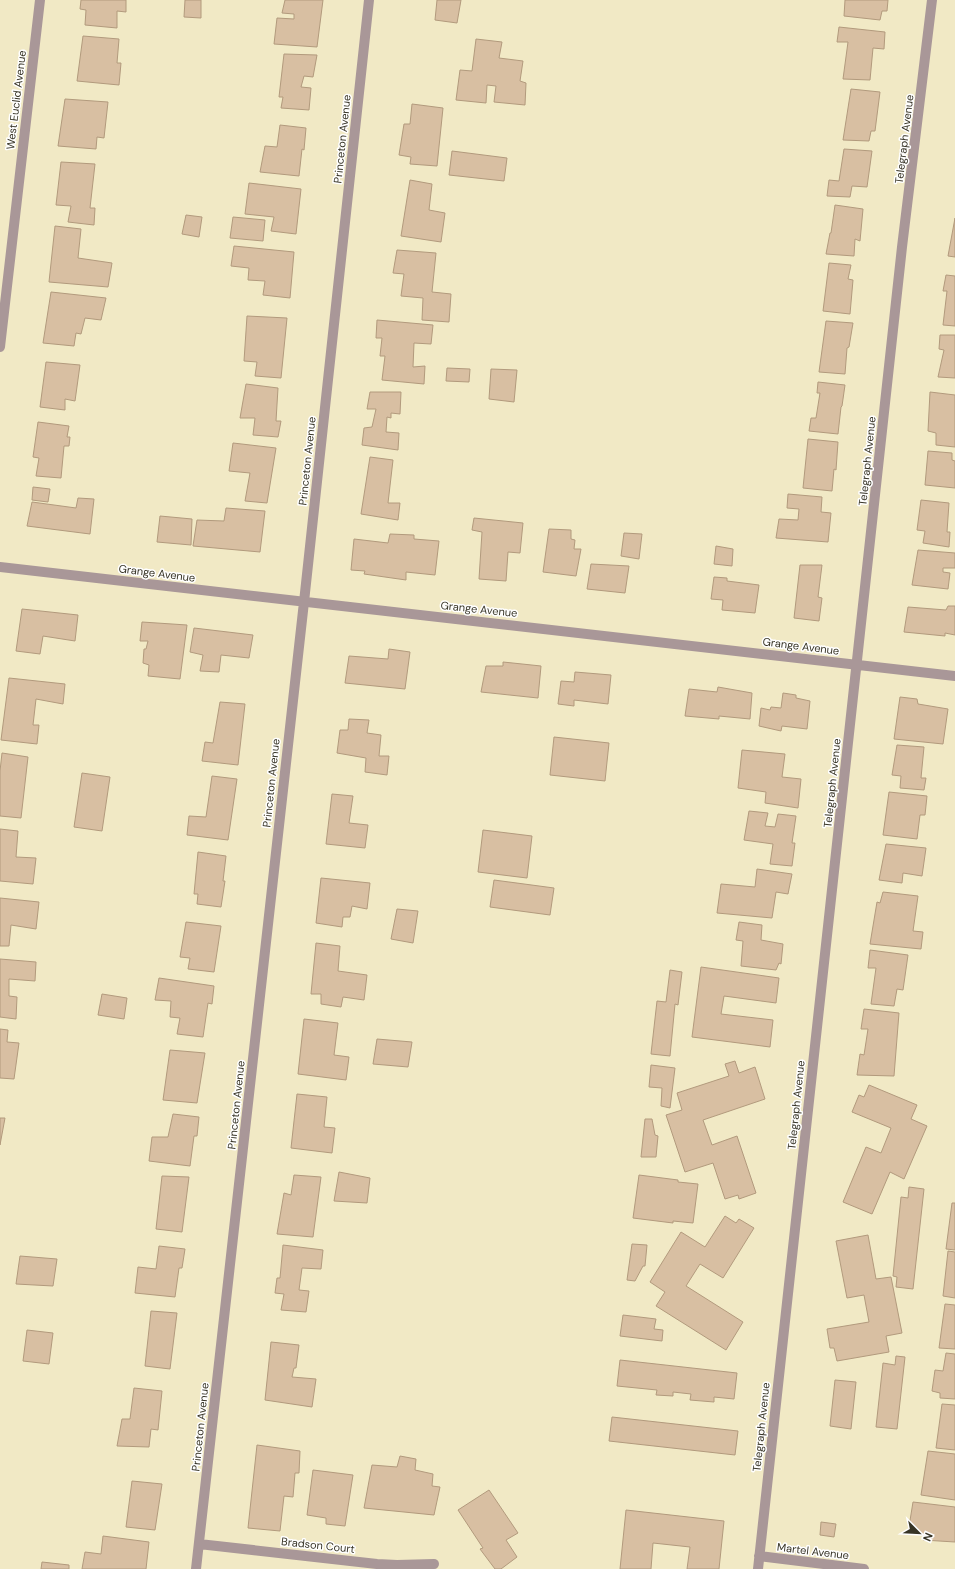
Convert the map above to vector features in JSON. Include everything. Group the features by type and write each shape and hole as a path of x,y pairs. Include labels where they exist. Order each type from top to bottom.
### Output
{"street":[{"name":"West Euclid Avenue","path":"0,347 40,0"},
{"name":"Princeton Avenue","path":"196,1569 304,602 369,0"},
{"name":"Telegraph Avenue","path":"758,1569 902,247 932,0"},
{"name":"Grange Avenue","path":"0,567 955,676"},
{"name":"Bradson Court","path":"199,1544 377,1564 434,1564"},
{"name":"Martel Avenue","path":"759,1556 864,1569"}],"building":[{"path":"81,0 126,0 126,12 117,11 117,28 85,25 86,10 80,9"},
{"path":"185,0 201,0 201,18 184,17"},
{"path":"285,0 323,0 317,47 274,44 277,18 294,19 294,14 282,13"},
{"path":"437,0 461,0 457,23 435,20"},
{"path":"845,0 888,0 887,11 882,11 880,20 844,16"},
{"path":"839,27 885,32 884,49 873,48 870,80 843,79 848,42 837,42"},
{"path":"83,36 119,39 117,63 121,63 119,85 77,81"},
{"path":"476,39 502,42 499,58 523,61 520,81 526,83 525,105 494,102 496,86 487,85 486,103 456,100 460,70 472,71"},
{"path":"284,54 317,55 313,77 304,76 301,87 311,88 309,110 281,108 283,97 279,97"},
{"path":"851,89 880,92 875,131 871,131 869,141 843,140"},
{"path":"65,99 108,102 104,138 97,137 96,149 58,146"},
{"path":"412,104 443,108 437,166 410,164 411,157 399,155 404,124 410,124"},
{"path":"280,125 306,128 299,176 260,172 265,146 277,147"},
{"path":"844,149 872,151 867,187 852,186 850,197 827,196 829,180 839,181"},
{"path":"452,151 507,158 504,181 449,175"},
{"path":"61,162 95,164 90,208 95,208 94,225 68,222 71,206 56,205"},
{"path":"410,180 432,184 429,210 445,213 441,242 401,236"},
{"path":"249,183 301,189 296,234 271,231 274,217 245,214"},
{"path":"835,205 863,209 860,241 855,239 854,256 826,254"},
{"path":"186,215 202,217 199,237 182,234"},
{"path":"233,217 265,220 263,241 230,238"},
{"path":"955,218 955,257 948,256"},
{"path":"55,226 81,229 78,258 112,263 108,287 49,282"},
{"path":"234,246 294,252 290,298 263,295 265,281 248,280 249,268 231,266"},
{"path":"397,250 436,253 432,292 451,294 449,322 422,320 423,298 401,296 404,274 393,273"},
{"path":"829,263 851,265 848,279 853,280 850,314 823,311"},
{"path":"946,275 955,276 955,326 943,325 947,291 943,291"},
{"path":"51,292 106,298 101,320 85,318 81,334 76,333 74,346 43,343"},
{"path":"247,316 287,318 281,378 255,376 257,362 244,361"},
{"path":"377,320 433,325 431,344 414,343 413,367 425,366 424,384 382,380 385,356 380,356 382,338 376,338"},
{"path":"826,321 853,323 849,347 847,348 845,374 819,372"},
{"path":"940,335 955,335 955,378 938,377 944,350 939,349"},
{"path":"46,362 80,365 75,401 65,399 65,410 40,407"},
{"path":"447,368 470,369 469,382 446,381"},
{"path":"491,369 517,370 514,402 489,399"},
{"path":"818,382 845,385 838,434 809,431 811,418 816,418 820,393 817,393"},
{"path":"246,384 278,388 276,421 281,421 278,437 253,435 255,418 240,418"},
{"path":"370,392 401,392 400,414 391,413 391,418 387,417 386,432 399,433 398,450 362,445 364,428 372,427 376,409 367,409"},
{"path":"930,392 955,395 955,447 936,445 936,433 928,431"},
{"path":"38,422 69,426 67,437 70,437 69,446 64,446 61,478 36,476 39,458 33,457"},
{"path":"808,439 838,442 836,470 834,469 832,491 803,488"},
{"path":"233,443 276,448 267,503 245,501 250,473 229,471"},
{"path":"928,451 952,453 952,460 955,461 955,488 925,485"},
{"path":"370,457 393,460 388,503 400,503 398,520 361,514"},
{"path":"33,487 50,489 48,502 32,500"},
{"path":"788,494 822,497 821,512 831,513 828,542 776,538 779,519 798,520 799,509 787,508"},
{"path":"78,498 94,499 90,534 27,526 32,502 76,508"},
{"path":"921,500 949,503 947,532 950,532 949,547 923,543 925,531 917,530"},
{"path":"226,508 265,511 260,552 193,546 197,520 224,521"},
{"path":"160,516 192,519 191,545 157,542"},
{"path":"474,518 523,523 520,553 508,552 506,581 479,579 482,532 472,530"},
{"path":"549,529 571,530 571,539 575,540 574,549 581,549 576,576 543,572"},
{"path":"624,533 642,534 639,559 621,556"},
{"path":"390,534 414,535 414,539 439,541 435,575 406,572 406,580 364,574 365,571 351,570 354,539 388,543"},
{"path":"716,546 733,549 732,566 714,564"},
{"path":"918,550 955,553 955,568 943,568 943,572 950,573 948,589 912,585"},
{"path":"591,564 629,566 625,593 587,589"},
{"path":"800,565 822,565 818,597 822,598 819,621 794,618"},
{"path":"714,577 727,578 727,581 759,585 755,613 722,610 723,600 711,599"},
{"path":"948,606 955,606 955,635 945,633 945,636 904,632 908,607 946,610"},
{"path":"22,609 78,615 75,641 43,636 40,654 16,651"},
{"path":"142,622 187,625 180,679 148,676 149,665 143,663 144,649 146,649 148,641 140,641"},
{"path":"194,628 253,635 249,658 221,655 219,672 200,671 203,655 190,652"},
{"path":"389,649 410,652 405,689 345,683 349,656 388,659"},
{"path":"503,662 541,666 538,698 481,692 486,666 503,666"},
{"path":"575,672 611,675 608,704 574,700 574,706 558,704 561,681 574,682"},
{"path":"9,678 65,684 63,704 36,699 33,725 39,725 37,744 1,740"},
{"path":"718,687 752,693 750,719 719,716 719,719 685,716 689,689 717,692"},
{"path":"783,693 796,695 796,698 810,701 807,729 782,726 781,731 759,726 761,708 770,710 771,707 781,708"},
{"path":"900,697 917,699 918,704 948,709 943,744 894,739"},
{"path":"220,702 245,704 238,765 202,761 205,742 213,743"},
{"path":"349,719 369,720 367,733 381,735 379,756 389,756 387,775 365,772 366,758 337,753 340,730 348,730"},
{"path":"554,737 609,743 605,781 550,775"},
{"path":"897,745 924,747 921,778 926,778 924,790 900,788 901,776 892,775"},
{"path":"742,750 785,754 782,777 801,779 798,808 765,803 766,792 738,788"},
{"path":"2,753 28,757 21,818 0,816 0,771"},
{"path":"82,773 110,777 102,831 74,827"},
{"path":"212,776 237,779 228,840 187,835 189,816 206,817"},
{"path":"889,792 927,796 925,815 920,815 917,839 883,835"},
{"path":"332,794 353,796 349,823 368,825 365,848 326,844"},
{"path":"749,811 768,813 765,826 775,827 778,814 796,816 792,843 795,843 792,866 770,864 773,844 744,840"},
{"path":"0,829 18,831 16,857 36,858 33,884 0,881"},
{"path":"483,830 532,836 527,878 478,872"},
{"path":"886,844 926,848 922,876 903,873 902,883 879,880"},
{"path":"198,852 226,856 223,881 225,881 221,907 197,904 198,894 194,894"},
{"path":"757,869 792,874 788,894 776,892 772,918 717,913 721,884 755,887"},
{"path":"321,878 370,883 367,909 352,906 350,917 343,917 342,927 316,923"},
{"path":"494,880 554,888 550,915 490,907"},
{"path":"883,892 918,896 913,931 923,932 921,949 870,944 877,902 880,903"},
{"path":"0,898 39,902 36,929 11,925 9,946 0,946"},
{"path":"397,909 418,911 413,943 391,939"},
{"path":"186,922 221,926 214,972 188,969 190,958 180,957"},
{"path":"739,922 762,925 761,940 783,944 781,964 779,963 776,970 741,966 743,941 736,940"},
{"path":"316,943 340,946 338,971 367,975 364,1000 343,997 341,1007 321,1004 321,994 311,994"},
{"path":"870,950 908,955 903,990 897,989 894,1006 871,1004 876,968 868,968"},
{"path":"0,959 36,962 35,981 9,979 9,996 17,997 16,1019 0,1017"},
{"path":"701,967 779,978 776,1003 724,996 721,1014 773,1020 770,1047 692,1037"},
{"path":"670,970 682,972 678,1005 675,1004 670,1056 651,1054 657,1001 666,1002"},
{"path":"159,978 214,986 212,1004 208,1003 203,1037 177,1034 180,1018 170,1017 171,1001 155,1000"},
{"path":"102,994 127,998 124,1019 98,1015"},
{"path":"864,1009 899,1013 894,1076 857,1075 860,1054 864,1055 868,1029 861,1029"},
{"path":"304,1019 338,1023 334,1055 349,1057 346,1080 298,1074"},
{"path":"0,1029 8,1030 7,1042 19,1043 14,1079 0,1078"},
{"path":"377,1039 412,1042 408,1067 373,1064"},
{"path":"170,1050 205,1053 197,1103 163,1100"},
{"path":"735,1061 739,1073 755,1067 765,1099 703,1120 712,1145 737,1136 756,1193 739,1199 738,1195 725,1199 713,1163 685,1172 666,1115 682,1110 677,1093 729,1076 725,1064"},
{"path":"651,1065 675,1068 670,1108 661,1106 662,1088 649,1087"},
{"path":"869,1085 917,1105 911,1119 927,1126 904,1179 890,1172 872,1214 843,1202 866,1147 881,1153 891,1128 852,1112 859,1095 864,1097"},
{"path":"297,1094 327,1097 324,1127 335,1128 332,1153 291,1148"},
{"path":"173,1114 199,1117 197,1136 194,1136 190,1166 149,1161 152,1137 168,1137"},
{"path":"0,1118 5,1118 0,1145"},
{"path":"645,1119 652,1119 655,1135 658,1136 656,1157 641,1157"},
{"path":"339,1172 370,1178 367,1203 334,1201"},
{"path":"294,1175 321,1177 313,1237 277,1234 284,1193 291,1195"},
{"path":"639,1175 698,1184 693,1223 673,1221 673,1223 633,1218"},
{"path":"162,1176 189,1177 182,1232 156,1229"},
{"path":"909,1187 924,1189 913,1289 896,1287 897,1277 893,1276 901,1197 908,1198"},
{"path":"952,1203 955,1203 955,1250 946,1249"},
{"path":"725,1216 736,1223 739,1219 754,1228 723,1278 700,1264 686,1286 743,1322 726,1350 656,1306 665,1292 650,1282 681,1232 705,1247"},
{"path":"868,1235 876,1279 891,1277 902,1333 886,1336 889,1352 837,1361 834,1348 830,1348 827,1329 869,1322 864,1295 847,1298 836,1241"},
{"path":"632,1244 647,1245 645,1266 643,1266 635,1281 627,1280"},
{"path":"283,1245 323,1250 321,1269 302,1268 299,1290 309,1291 306,1312 281,1310 284,1294 275,1293 277,1278 280,1278"},
{"path":"159,1246 185,1249 182,1268 179,1268 175,1297 135,1293 138,1267 156,1269"},
{"path":"948,1251 955,1252 955,1298 943,1296"},
{"path":"20,1256 57,1259 53,1286 16,1284"},
{"path":"945,1304 955,1305 955,1349 939,1348"},
{"path":"151,1311 177,1313 170,1369 145,1366"},
{"path":"623,1315 656,1319 654,1329 663,1330 662,1341 620,1336"},
{"path":"27,1330 53,1333 49,1364 23,1361"},
{"path":"271,1342 299,1345 296,1368 294,1368 292,1377 316,1379 312,1407 265,1400"},
{"path":"946,1353 955,1354 955,1399 940,1398 940,1393 932,1391 935,1370 943,1371"},
{"path":"896,1356 905,1357 897,1429 876,1427 883,1363 895,1365"},
{"path":"620,1360 737,1373 734,1399 714,1397 714,1402 690,1400 691,1394 673,1392 673,1396 656,1395 657,1390 617,1386"},
{"path":"835,1380 856,1382 851,1429 830,1426"},
{"path":"134,1388 162,1391 158,1430 151,1429 149,1447 117,1446 122,1419 130,1419"},
{"path":"942,1404 955,1405 955,1450 936,1448"},
{"path":"612,1417 738,1431 735,1455 609,1441"},
{"path":"257,1445 300,1451 299,1473 295,1473 293,1497 284,1496 280,1531 248,1528"},
{"path":"928,1451 955,1454 955,1500 921,1495"},
{"path":"400,1456 416,1459 415,1470 433,1474 432,1486 440,1487 434,1515 364,1508 372,1465 397,1467"},
{"path":"313,1470 353,1475 345,1526 326,1524 326,1518 307,1515"},
{"path":"132,1481 162,1484 155,1530 126,1527"},
{"path":"489,1490 518,1533 506,1540 517,1557 501,1569 495,1569 480,1549 483,1548 458,1510"},
{"path":"913,1502 955,1507 955,1542 923,1540 924,1535 908,1533"},
{"path":"626,1510 724,1521 719,1569 687,1569 690,1547 653,1543 651,1569 620,1569"},
{"path":"821,1522 836,1524 834,1537 820,1535"},
{"path":"103,1536 149,1542 146,1569 82,1569 85,1552 101,1554"},
{"path":"42,1562 69,1565 69,1569 41,1569"}]}
